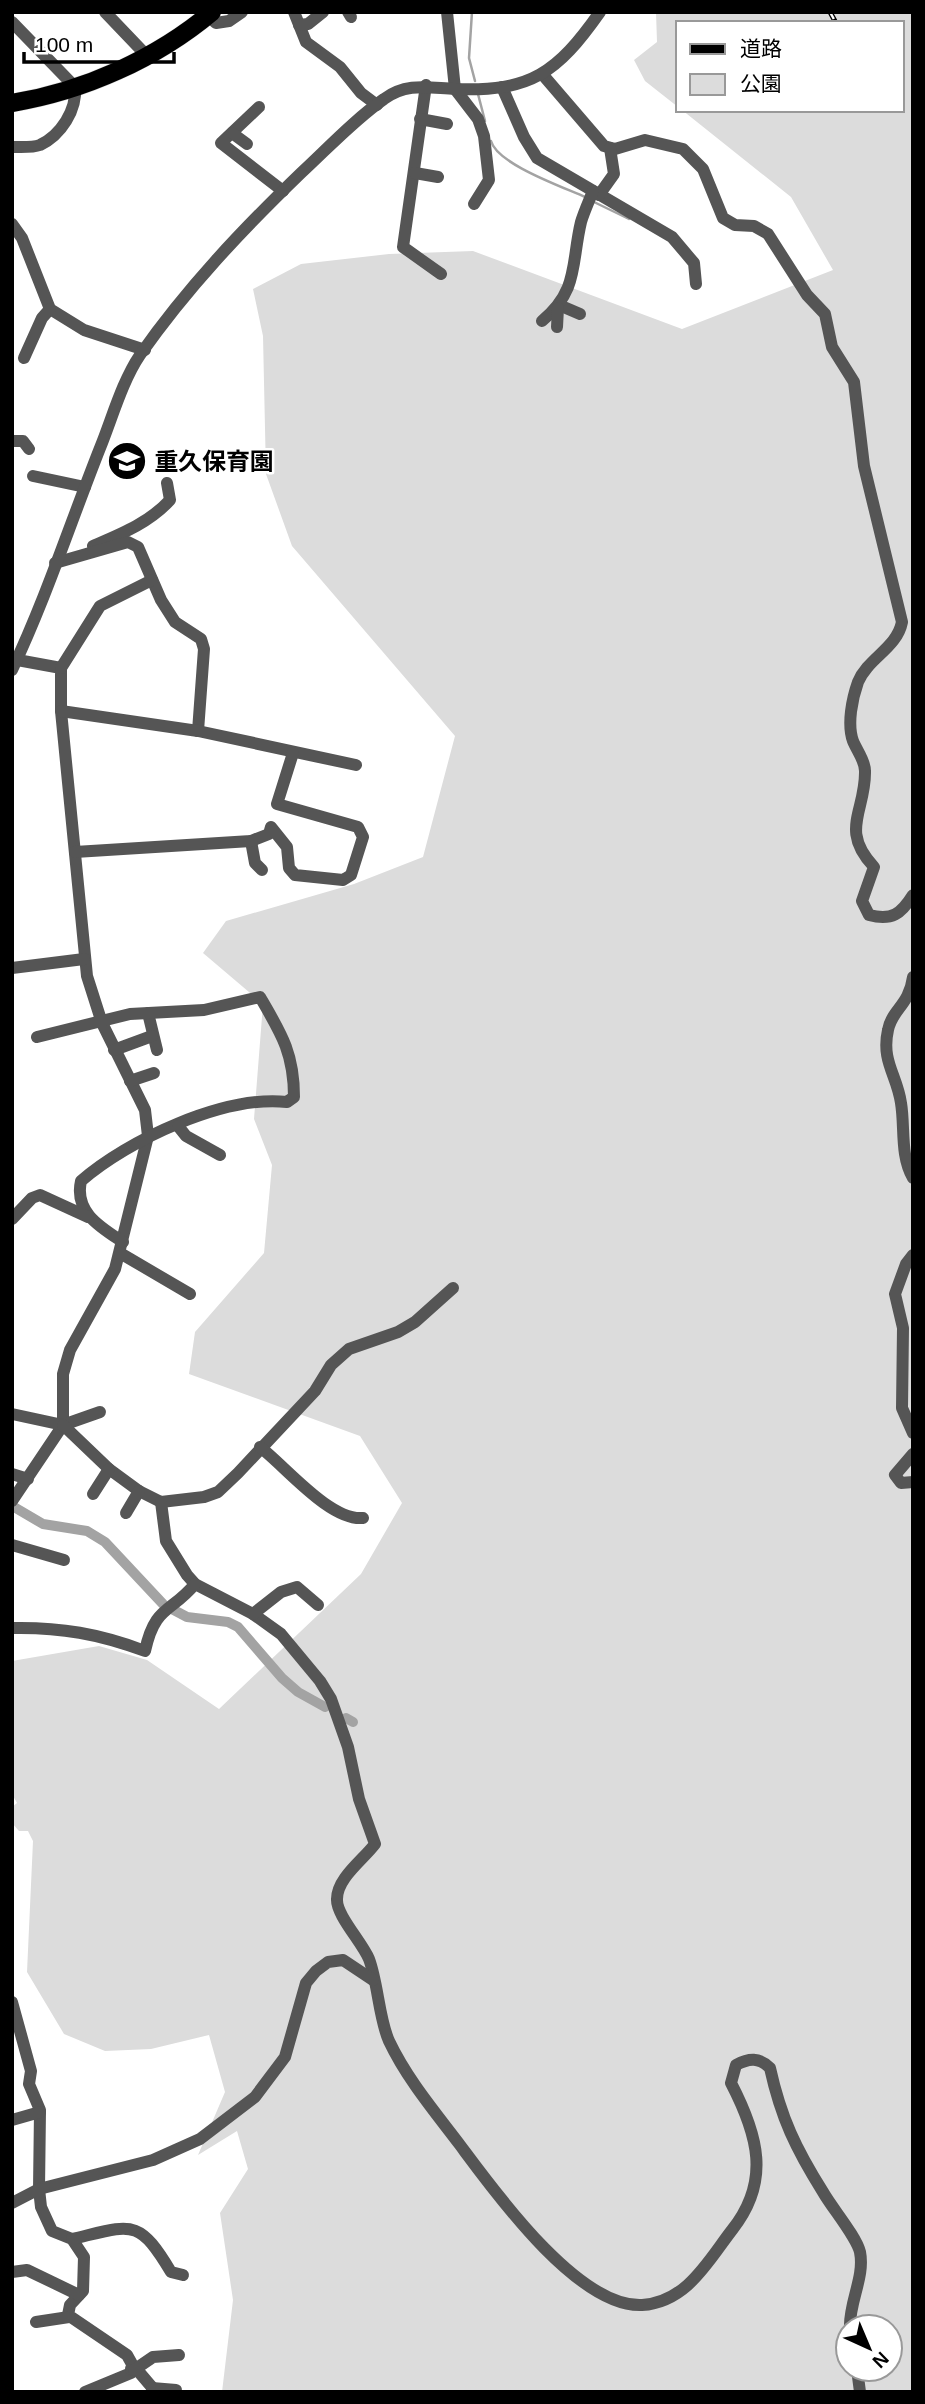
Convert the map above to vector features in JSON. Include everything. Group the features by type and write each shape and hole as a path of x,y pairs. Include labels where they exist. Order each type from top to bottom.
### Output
{"main road":[{"path":"12,103 75,87 147,56 210,14"}],"street":[{"path":"104,12 147,56"},
{"path":"210,14 216,23 229,20 242,12"},
{"path":"294,12 306,42 340,67 361,93 377,105"},
{"path":"299,25 308,24 323,12"},
{"path":"447,12 455,89 478,119 484,136 489,180 474,204"},
{"path":"61,668 14,663 61,560 85,487 121,398 145,350 178,303 217,257 283,191 377,105 396,91 426,85 455,89 520,84 543,75 600,12"},
{"path":"12,22 75,87 76,98 72,113 53,135 38,146 12,148"},
{"path":"543,75 604,146 610,148 645,140 669,144 695,158 703,169 723,218 735,225 761,229 780,249 807,295 825,314 832,348 854,382 864,466 902,622 900,632 893,642 863,674 851,715 852,739 865,770 854,828 861,854 874,866 862,901 869,915 890,919 903,911 913,895"},
{"path":"426,85 403,247 441,274"},
{"path":"502,87 524,137 537,158 593,197 672,237 694,262 696,284"},
{"path":"259,107 221,143 283,191"},
{"path":"420,119 447,124"},
{"path":"232,132 247,144"},
{"path":"542,321 558,306 575,271 581,222 593,197 614,174 610,148"},
{"path":"415,173 438,177"},
{"path":"12,224 22,238 50,309 84,330 145,350"},
{"path":"558,306 580,313"},
{"path":"557,327 558,306"},
{"path":"24,358 42,318 50,309"},
{"path":"12,441 23,441 29,449"},
{"path":"33,476 85,487"},
{"path":"61,560 136,527 161,510 170,500 167,483"},
{"path":"61,560 128,542 142,552 152,580 175,622 201,639 204,649 198,731"},
{"path":"12,1501 63,1424 63,1374 70,1349 115,1269 148,1136 145,1110 102,1023 91,995 84,959 61,710 61,668 100,606 152,580"},
{"path":"61,710 198,731 356,765"},
{"path":"75,852 251,841 269,834 293,753"},
{"path":"271,827 286,847 289,868 295,875 344,880 351,875 363,837 358,827 277,804"},
{"path":"251,841 255,863 262,870"},
{"path":"12,968 84,959"},
{"path":"913,977 908,999 888,1027 886,1056 901,1102 907,1161 913,1178"},
{"path":"37,1037 130,1014 204,1010 260,997 289,1049 294,1067 294,1097 287,1102 262,1099 233,1105 127,1145 81,1181 78,1194 88,1217"},
{"path":"148,1013 157,1050"},
{"path":"114,1050 152,1036"},
{"path":"130,1081 154,1073"},
{"path":"178,1126 186,1136 220,1156"},
{"path":"12,1219 32,1198 40,1195 88,1217 121,1248 190,1294"},
{"path":"913,1255 906,1264 895,1294 903,1328 902,1408 913,1433"},
{"path":"63,1424 109,1469 139,1491 161,1502 204,1497 218,1492 315,1391 331,1365 349,1349 398,1332 415,1322 453,1287"},
{"path":"12,1414 63,1424 100,1412"},
{"path":"260,1447 336,1511 363,1518"},
{"path":"913,1454 895,1475 901,1483 913,1482"},
{"path":"93,1494 109,1469"},
{"path":"12,1474 28,1479"},
{"path":"126,1513 139,1491"},
{"path":"161,1502 166,1541 195,1584 253,1614 281,1634 320,1681 331,1699 348,1747 359,1799 375,1844 338,1885 336,1902 369,1959 373,1980 380,1995 388,2038 409,2077 498,2195 543,2248 581,2280 618,2301 643,2305 688,2287 742,2217 754,2193 759,2167 740,2101 731,2083 736,2065 747,2059 764,2063 769,2068 783,2120 803,2161 860,2250 861,2270 849,2313"},
{"path":"12,1545 64,1560"},
{"path":"12,1628 62,1628 90,1632 145,1651 156,1618 195,1584"},
{"path":"253,1614 281,1592 297,1587 306,1598 318,1605"},
{"path":"12,2203 40,2189 153,2160 200,2139 255,2097 285,2057 306,1983 316,1971 328,1962 343,1960 373,1980"},
{"path":"12,2002 31,2071 29,2084 40,2112 41,2207 52,2231 72,2239 130,2229 146,2234 171,2273 183,2275"},
{"path":"12,2120 40,2112"},
{"path":"69,2317 71,2305 79,2295 86,2272 84,2258 72,2239"},
{"path":"12,2272 27,2270 79,2295"},
{"path":"36,2322 69,2317 127,2355 133,2370 154,2390 176,2390"},
{"path":"85,2392 131,2373 153,2357 179,2354"}],"green space":[{"path":"656,12 913,12 913,2392 222,2392 233,2300 220,2213 248,2169 237,2131 198,2155 225,2092 209,2035 151,2049 105,2051 64,2034 27,1972 33,1841 28,1831 19,1831 12,1823 12,1807 17,1803 12,1794 12,1661 99,1646 147,1660 219,1709 361,1574 402,1503 360,1436 189,1374 195,1332 264,1253 272,1165 254,1119 263,1004 203,953 226,921 354,884 423,857 455,736 292,546 266,474 263,336 253,289 301,264 389,254 473,251 682,329 833,270 791,197 685,112 904,112 904,21 676,21 676,105 645,81 634,60 657,42"}],"waterway":[{"path":"472,12 469,58 475,81"},
{"path":"478,94 485,121"},
{"path":"491,141 496,150 518,166 585,197"},
{"path":"594,202 629,219"},
{"path":"14,1507 43,1524 87,1531 105,1542 163,1604"},
{"path":"170,1608 187,1617 228,1622 238,1627 282,1678 298,1692 325,1707"},
{"path":"346,1718 353,1722"}],"railway":[{"path":"830,12 835,21"}],"place":[{"name":"重久保育園","path":"127,461"}]}
